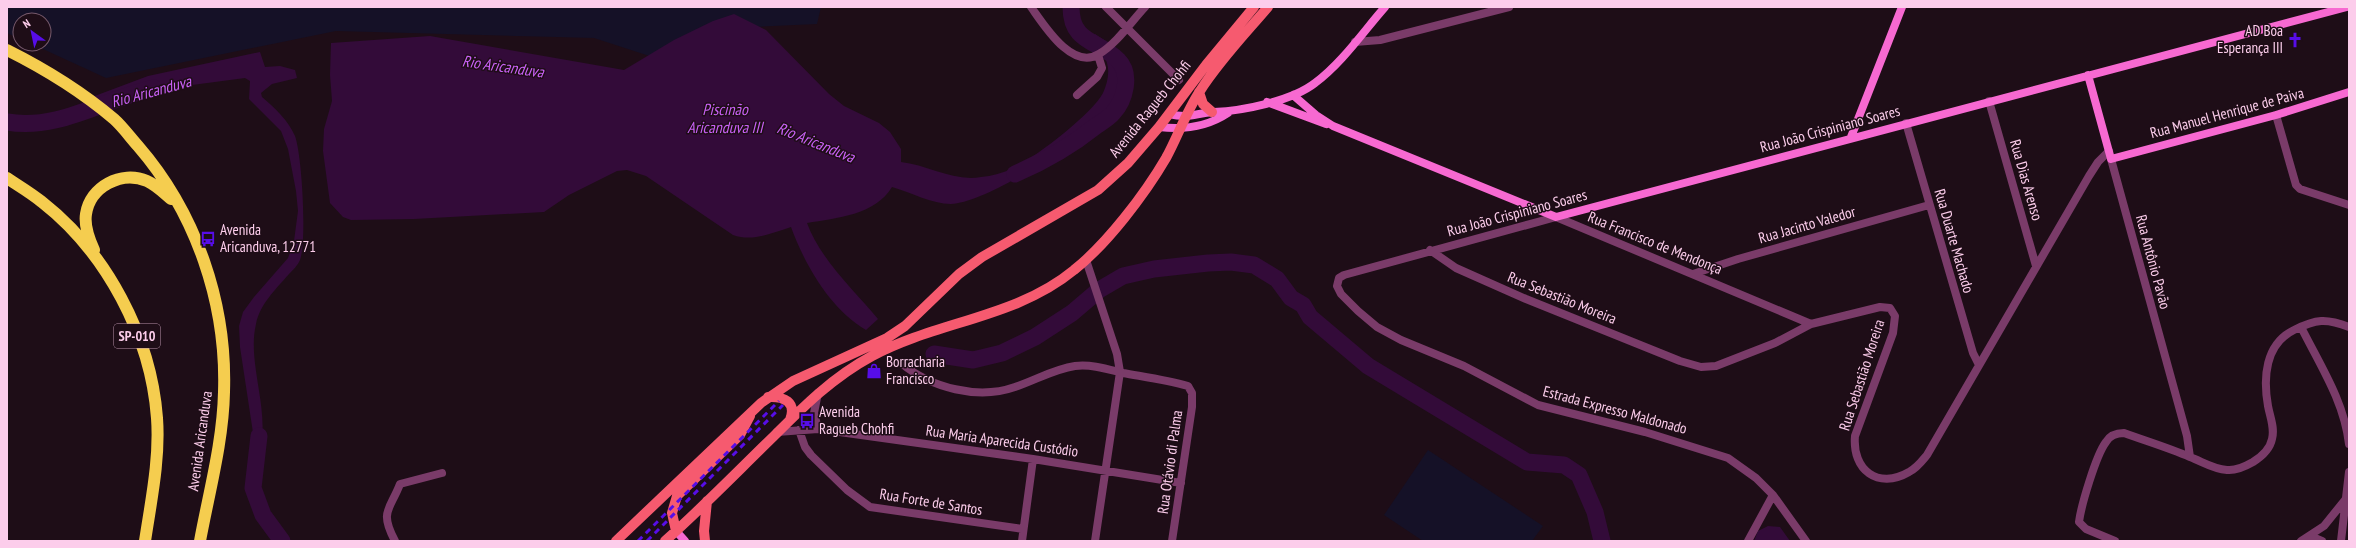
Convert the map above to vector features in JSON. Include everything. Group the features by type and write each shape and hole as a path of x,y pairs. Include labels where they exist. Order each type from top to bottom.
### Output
{"highway":[{"name":"Avenida Aricanduva","path":"7,50 38,66 80,93 115,120 150,160 182,210 193,232 212,288 224,352 224,393 221,428 200,541"},
{"name":"SP-010","path":"7,178 42,202 86,245 102,268 134,327 144,355 154,397 157,441 145,541"},
{"path":"102,268 90,242 86,222 90,200 104,186 123,178 146,180 158,188 182,210"}],"main road":[{"name":"Avenida Ragueb Chohfi","path":"616,541 751,412 768,398 793,381 887,338 905,326 965,270 1098,190 1128,163 1254,7"},
{"name":"Avenida Ragueb Chohfi","path":"665,541 818,393 836,378 874,355 904,342 991,314 1024,300 1058,282 1086,260 1138,198 1166,158 1199,92 1268,7"},
{"path":"1199,92 1203,104 1212,112"},
{"path":"768,398 781,397 789,402 792,409 790,420"},
{"path":"676,531 672,513 673,504 677,496 740,435 747,425 751,412"},
{"path":"705,541 704,531 707,501"}],"street":[{"path":"1032,7 1053,38 1070,52 1089,57 1100,53 1114,41 1145,7"},
{"path":"1106,7 1179,80"},
{"path":"1158,127 1179,130 1216,121 1228,113 1293,95 1305,90 1319,80 1355,42 1385,7"},
{"path":"1355,42 1380,40 1509,7"},
{"path":"1851,137 1902,7"},
{"name":"Rua João Crispiniano Soares","path":"1341,294 1337,286 1337,281 1344,275 1430,250 1851,137 2347,7"},
{"path":"1077,95 1097,77 1102,68 1100,53"},
{"name":"Rua Antônio Pavão","path":"2088,75 2187,436 2190,457"},
{"name":"Rua Manuel Henrique de Paiva","path":"2110,155 2276,115 2349,92"},
{"name":"Rua Francisco de Mendonça","path":"1293,95 1316,115 1333,126"},
{"name":"Rua Dias Arenso","path":"1989,101 2036,266"},
{"name":"Rua Francisco de Mendonça","path":"1267,102 1312,120 1333,126 1556,217 1811,324"},
{"path":"1169,114 1185,118 1212,112 1228,113"},
{"path":"2276,115 2296,185 2300,189 2349,206"},
{"name":"Rua Duarte Machado","path":"1906,123 1928,205 1978,365"},
{"name":"Rua Sebastião Moreira","path":"1430,250 1456,268 1519,296 1696,366 1709,367 1723,364 1775,343 1811,324 1880,307 1890,308 1893,311 1896,322 1855,436 1854,449 1862,468 1877,476 1899,476 1909,473 1920,463 2089,176 2098,162 2110,155"},
{"name":"Rua Jacinto Valedor","path":"1693,274 1738,259 1928,205"},
{"path":"1086,260 1117,354 1120,372 1095,541"},
{"name":"Estrada Expresso Maldonado","path":"1341,294 1377,327 1402,340 1464,366 1538,405 1645,432 1710,451 1728,458 1742,467 1773,495 1806,541"},
{"path":"2115,541 2086,529 2079,522 2100,452 2106,441 2117,433 2124,433 2190,457 2215,468 2229,471 2250,464 2268,448 2273,439 2273,426 2265,386 2269,360 2276,344 2285,334 2321,320 2349,327"},
{"path":"2300,327 2339,402 2344,417 2349,444"},
{"path":"901,363 929,381 946,387 974,392 995,392 1015,388 1049,373 1077,366 1096,366 1120,372"},
{"name":"Rua Otávio di Palma","path":"1120,372 1190,387 1192,407 1172,541"},
{"path":"818,393 814,413 818,429"},
{"name":"Rua Maria Aparecida Custódio","path":"778,432 818,429 1034,459 1181,483"},
{"name":"Rua Forte de Santos","path":"799,430 805,447 811,455 847,490 870,507 1023,529"},
{"path":"1022,541 1034,459"},
{"path":"2341,541 2349,472"},
{"path":"395,541 389,531 386,512 400,484 442,473"},
{"path":"1748,541 1773,495"},
{"path":"2301,541 2324,526 2346,500"},
{"path":"676,531 685,541"},
{"path":"2310,536 2322,541"}],"shaded area":[{"path":"7,7 821,7 817,24 754,27 711,76 594,38 336,31 106,78 49,52 52,52 52,12 12,12 12,35 7,33"},
{"path":"1428,450 1543,526 1532,541 1423,541 1384,515"}],"water":[{"name":"Piscinão Aricanduva III","path":"734,14 766,30 829,94 844,106 879,123 890,132 901,149 901,162 961,177 971,178 989,176 1001,173 1023,163 1062,135 1097,102 1103,93 1107,82 1108,67 1106,59 1102,53 1088,42 1095,34 1113,46 1123,59 1124,70 1122,83 1114,102 1107,112 1078,138 1034,168 987,193 967,201 951,204 929,200 892,187 876,204 866,209 843,217 807,223 820,249 829,262 878,319 866,330 841,310 820,285 811,271 791,227 770,234 748,238 733,235 646,176 627,170 617,171 569,195 544,212 414,219 351,220 343,217 330,203 323,151 324,129 332,101 330,75 331,43 430,36 624,70 674,40 713,21"},
{"path":"260,52 265,67 280,66 295,70 297,78 272,84 261,93 262,97 276,110 292,130 298,146 302,179 303,235 302,250 298,264 265,303 256,324 254,357 262,408 263,426 257,459 240,347 239,326 243,312 288,258 294,241 298,211 296,191 288,149 281,131 249,99 250,81 245,78 124,94 102,105 92,97 148,76"},
{"path":"1768,526 1780,527 1790,541 1754,541 1758,531"}],"waterway":[{"name":"Rio Aricanduva","path":"1015,174 1057,153 1105,120 1117,108 1124,94 1126,79 1122,66 1111,53 1087,40 1081,35 1072,19 1071,7"},
{"name":"Rio Aricanduva","path":"7,122 26,124 63,118 135,93 154,88"},
{"path":"934,354 973,360 1002,353 1035,337 1072,313 1099,290 1123,276 1154,269 1208,263 1231,262 1254,265 1277,279 1291,298 1303,305 1310,317 1368,366 1527,462 1564,465 1579,475 1595,512 1602,541"},
{"path":"259,436 253,488 263,515 282,541"}],"railway":[{"path":"638,541 779,401"},
{"path":"647,541 783,405"}],"place":[{"name":"AD Boa Esperança III","path":"2295,40"},
{"name":"Avenida Aricanduva, 12771","path":"208,239"},
{"name":"Borracharia Francisco","path":"874,371"},
{"name":"Avenida Ragueb Chohfi","path":"807,421"}]}
